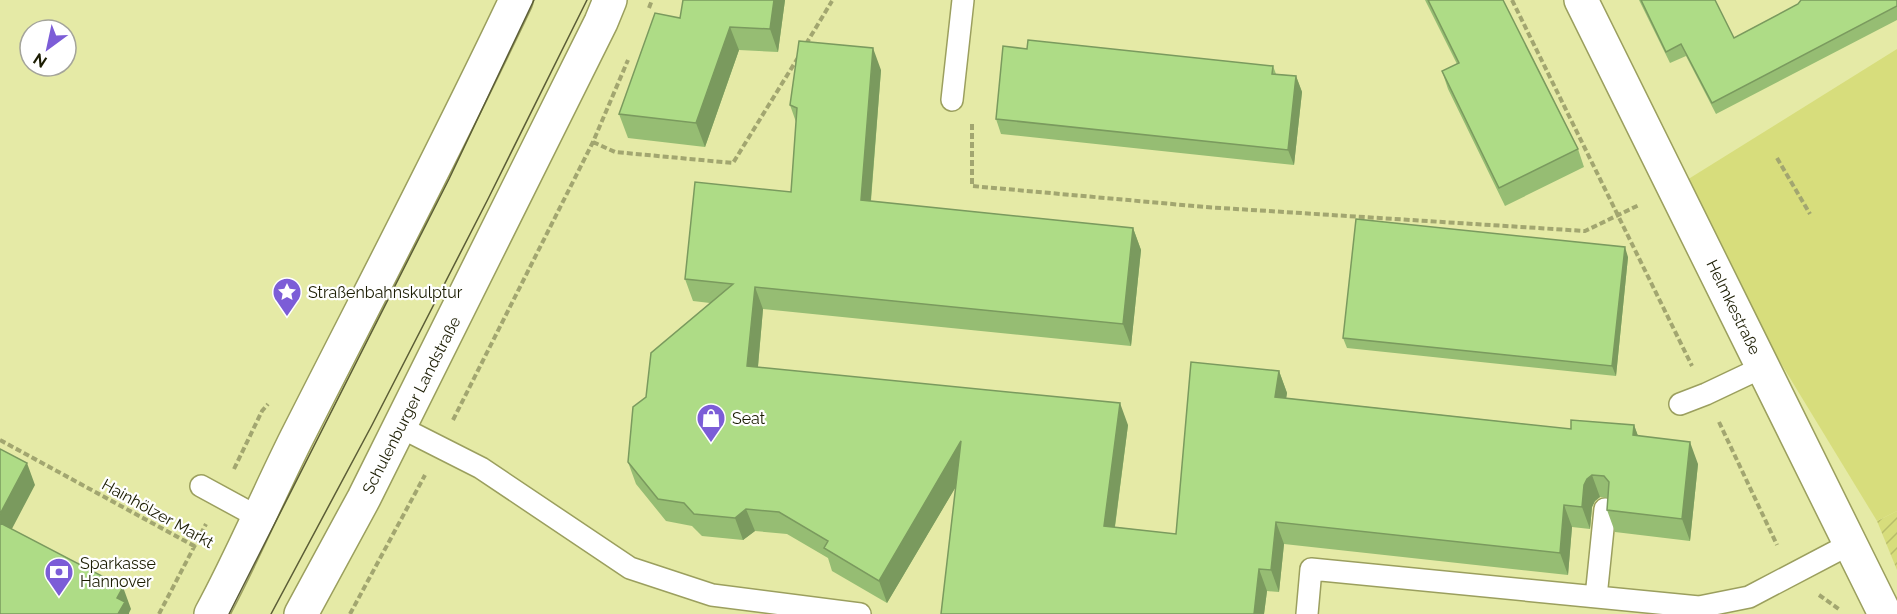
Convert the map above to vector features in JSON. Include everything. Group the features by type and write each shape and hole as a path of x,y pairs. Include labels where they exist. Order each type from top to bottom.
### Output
{"main road":[{"path":"211,614 286,459 444,149 516,0"},
{"name":"Schulenburger Landstraße","path":"301,614 364,498 597,32 610,0"},
{"name":"Helmkestraße","path":"1581,0 1885,614"}],"lane":[{"path":"952,100 963,0"},
{"path":"1680,404 1763,367"},
{"path":"399,427 481,468 630,568 712,595 860,614"},
{"path":"201,486 258,517"},
{"path":"1596,597 1605,509"},
{"path":"1307,614 1311,569 1699,607 1749,597 1850,544"}],"path":[{"path":"648,11 652,0"},
{"path":"1512,0 1706,394 1791,575 1845,614"},
{"path":"593,142 615,152 734,162 832,1"},
{"path":"350,614 439,447 593,142 630,54"},
{"path":"952,100 972,114 972,186 1205,207 1585,231 1674,188"},
{"path":"1777,158 1810,214"},
{"name":"Hainhölzer Markt","path":"0,440 235,568"},
{"path":"249,441 286,459"},
{"path":"364,498 401,519"}],"green space":[{"path":"1897,49 1897,511 1877,521 1674,188"},
{"path":"1897,511 1897,570 1877,521"}],"building":[{"path":"683,0 774,0 770,29 730,27 696,123 619,114 655,13 680,18"},
{"path":"1428,0 1503,0 1578,149 1499,188 1442,71 1459,63"},
{"path":"1641,0 1715,0 1734,38 1798,4 1801,0 1897,0 1897,6 1712,103 1681,44 1666,52"},
{"path":"1028,40 1273,66 1272,74 1296,76 1288,150 996,119 1003,46 1027,49"},
{"path":"799,41 873,48 861,200 1133,228 1123,324 755,287 747,366 1120,403 1104,526 1176,534 1191,362 1279,371 1275,397 1571,429 1571,420 1634,425 1633,435 1690,442 1682,519 1607,510 1609,482 1604,476 1592,475 1584,485 1582,507 1564,505 1560,553 1276,522 1271,570 1259,569 1254,614 941,614 961,441 879,581 824,548 828,541 779,512 746,509 735,518 694,514 684,503 658,499 628,462 633,407 646,397 651,353 733,284 685,279 695,182 791,192 797,108 790,105"},
{"path":"1356,219 1625,247 1612,366 1343,338"},
{"path":"0,449 27,463 0,514"},
{"path":"0,523 123,587 117,598 125,602 118,614 0,614"}],"tram line":[{"path":"229,614 449,179 534,0"},
{"path":"271,614 372,425 587,0"}],"place":[{"name":"Straßenbahnskulptur","path":"287,318"},
{"name":"Seat","path":"711,444"},
{"name":"Sparkasse Hannover","path":"59,598"}]}
